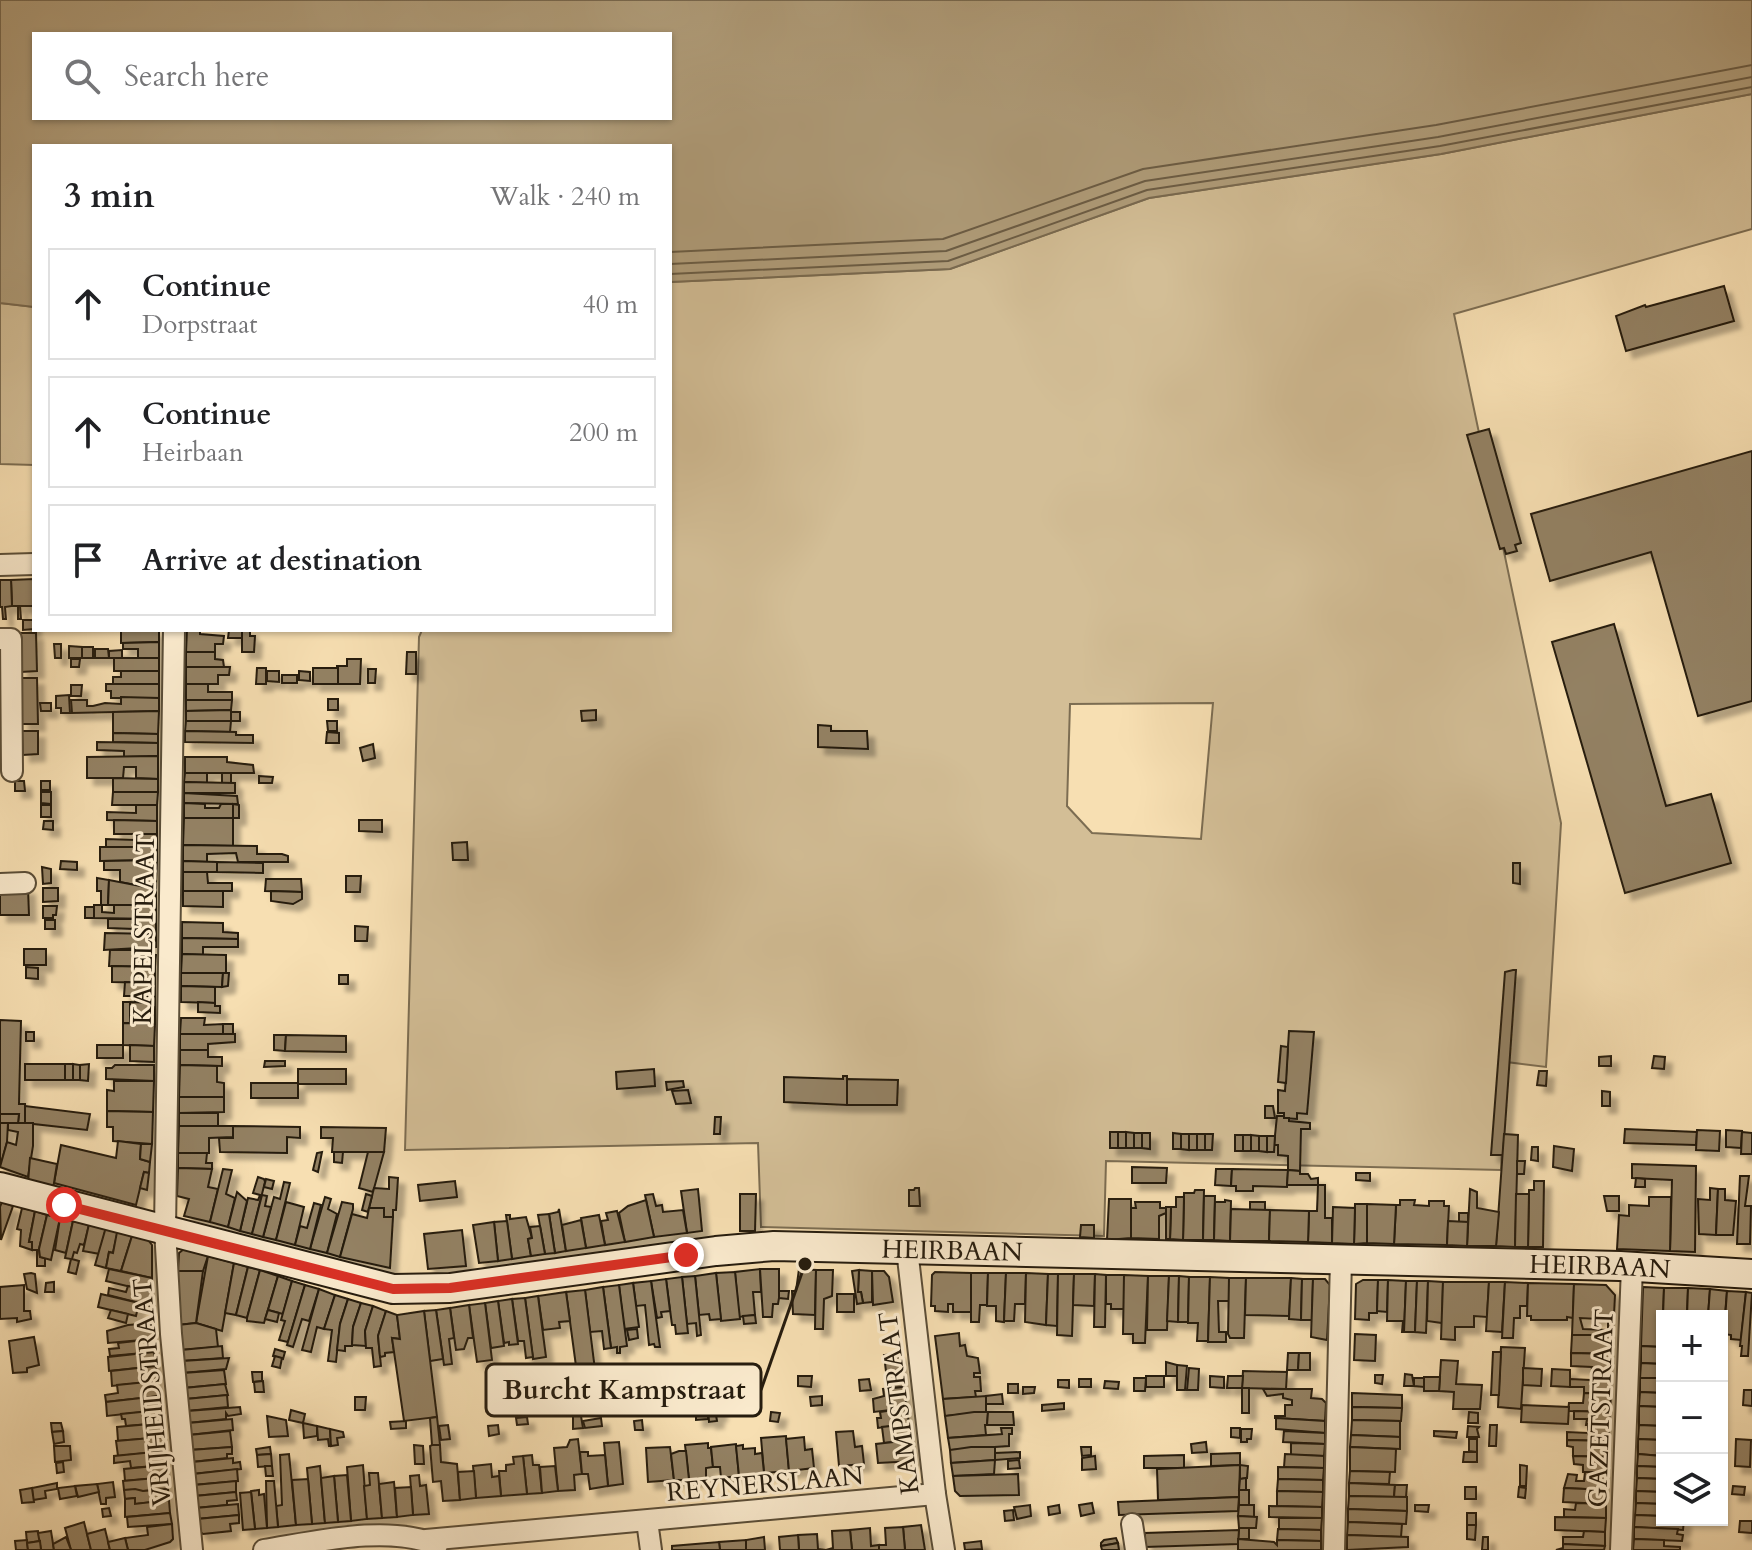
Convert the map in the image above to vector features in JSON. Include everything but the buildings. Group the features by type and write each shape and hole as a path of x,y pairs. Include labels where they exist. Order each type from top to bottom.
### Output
{"street":[{"path":"0,565 32,564"},
{"name":"KAPELSTRAAT","path":"165,1229 174,632"},
{"path":"0,639 11,639 12,771"},
{"path":"0,884 25,883"},
{"name":"HEIRBAAN","path":"0,1187 393,1289 418,1290 755,1247 1341,1259 1632,1267 1752,1274"},
{"name":"VRIJHEIDSTRAAT","path":"165,1229 171,1334 192,1550"},
{"name":"KAMPSTRAAT","path":"907,1249 944,1550"},
{"path":"1334,1550 1341,1259"},
{"name":"GAZETSTRAAT","path":"1621,1550 1632,1267"},
{"name":"REYNERSLAAN","path":"426,1540 935,1494"},
{"name":"REYNERSLAAN","path":"647,1521 651,1550"},
{"path":"1132,1524 1136,1550"},
{"path":"264,1550 387,1534 426,1540 450,1550"}],"shaded area":[{"path":"1752,94 1752,229 1454,314 1561,823 1546,1067 1506,1062 1501,1170 1106,1161 1104,1236 761,1227 758,1143 405,1150 419,637 421,632 672,632 672,282 950,269 1149,198 1441,154","holes":["1213,703 1201,839 1092,833 1067,806 1070,704"]},
{"path":"0,303 32,307 32,465 0,464"}],"water":[{"path":"0,0 1752,0 1752,94 1441,154 1149,198 950,269 672,282 672,144 32,144 32,307 0,303"}],"place":[{"name":"Burcht Kampstraat","path":"805,1264"}],"route":[{"path":"64,1205 393,1289 450,1288 686,1255"}]}
